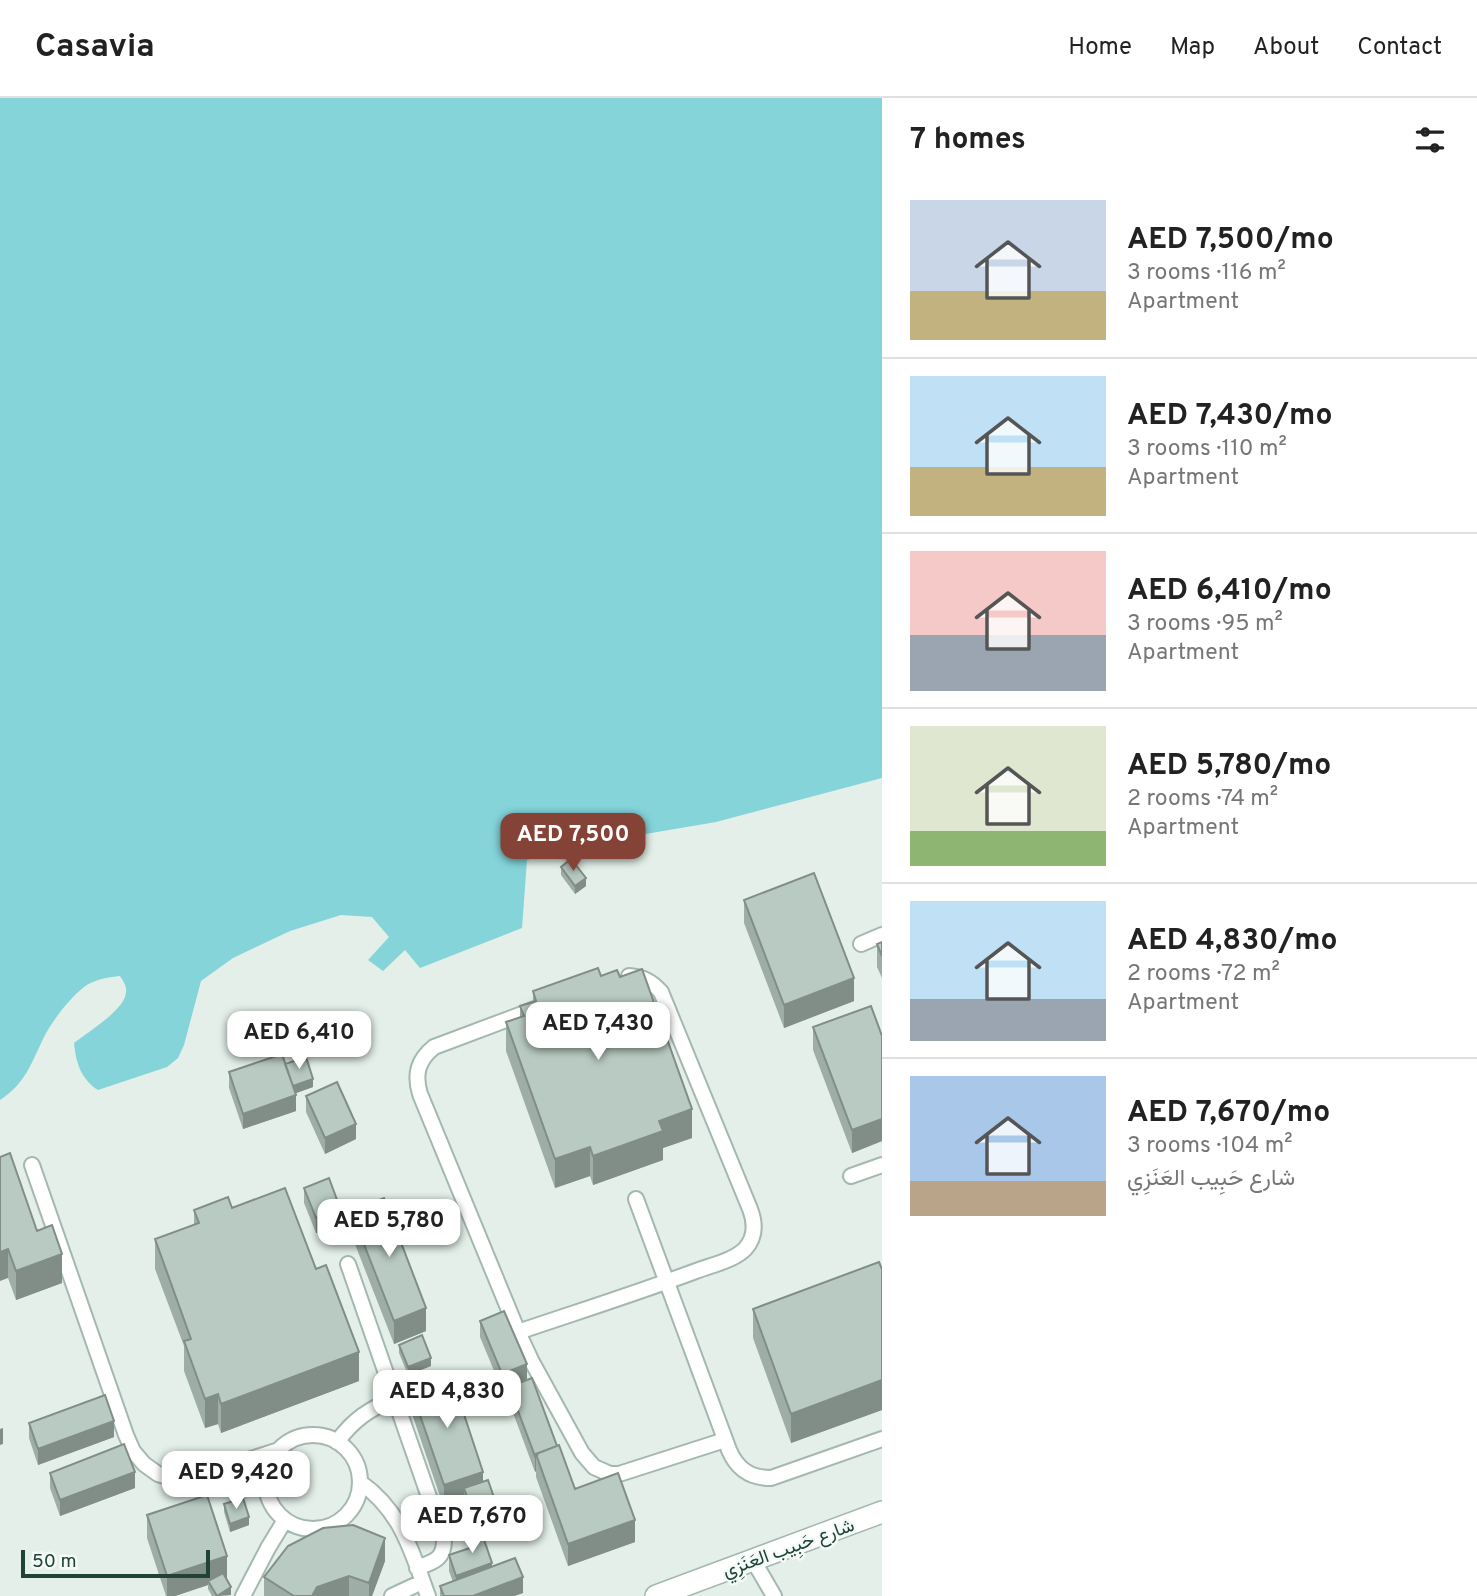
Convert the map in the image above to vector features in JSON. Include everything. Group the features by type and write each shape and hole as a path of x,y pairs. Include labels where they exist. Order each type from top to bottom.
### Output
{"street":[{"name":"شارع حَبِيب العَنَزِي","path":"656,1596 882,1512"}],"lane":[{"path":"860,944 882,935"},
{"path":"518,1332 737,1255 745,1249 754,1230 753,1219 661,992 652,982 639,977 613,979"},
{"path":"548,1004 434,1047 426,1054 416,1073 420,1094 531,1360 582,1453 594,1467 610,1474 628,1473 725,1440"},
{"path":"32,1165 126,1435 133,1451 144,1464 158,1474 175,1479 192,1478 279,1450"},
{"path":"851,1176 882,1165"},
{"path":"636,1199 725,1440 734,1460 741,1468 749,1475 771,1478 882,1439"},
{"path":"348,1264 444,1540 439,1558 417,1568"},
{"path":"337,1442 356,1420 368,1411 395,1399"},
{"path":"306,1436 322,1436 337,1442 350,1452 357,1466 360,1482 358,1497 351,1510 327,1527 298,1527 285,1520 274,1508 267,1494 266,1478 270,1463 279,1450 292,1440 306,1436"},
{"path":"360,1482 386,1504 396,1519 425,1589 392,1596"},
{"path":"243,1596 285,1520"},
{"path":"753,1560 774,1596"}],"water":[{"path":"0,98 882,98 882,778 716,822 563,848 527,860 522,928 420,968 405,950 383,971 368,960 389,937 372,917 341,915 290,931 233,958 201,981 178,1058 167,1067 98,1090 87,1081 80,1070 74,1043 120,1006 126,990 120,976 96,981 84,987 61,1011 21,1080 0,1100"}],"building":[{"path":"571,859 586,878 575,886 561,867"},
{"path":"814,873 854,978 784,1005 744,900"},
{"path":"882,942 882,956 877,944"},
{"path":"598,968 601,976 617,970 620,977 642,969 692,1109 659,1121 663,1131 593,1156 590,1147 555,1159 506,1022 524,1016 520,1006 536,1001 533,991"},
{"path":"871,1006 882,1036 882,1119 852,1130 813,1027"},
{"path":"282,1054 296,1095 243,1114 229,1072"},
{"path":"306,1057 313,1079 293,1086 285,1064"},
{"path":"337,1082 356,1124 325,1138 306,1096"},
{"path":"10,1153 37,1231 52,1225 62,1254 16,1271 8,1249 0,1252 0,1157"},
{"path":"329,1178 340,1208 316,1218 304,1188"},
{"path":"285,1188 316,1269 326,1265 359,1352 221,1404 218,1394 205,1399 184,1341 191,1339 155,1239 199,1223 194,1210 228,1197 232,1208"},
{"path":"384,1198 426,1308 394,1321 351,1211"},
{"path":"879,1262 882,1269 882,1380 791,1414 753,1309"},
{"path":"504,1311 527,1364 502,1374 480,1321"},
{"path":"422,1335 431,1358 408,1367 399,1345"},
{"path":"451,1375 483,1472 444,1485 411,1389"},
{"path":"532,1378 557,1446 535,1456 509,1387"},
{"path":"105,1395 114,1421 38,1449 29,1423"},
{"path":"124,1444 135,1472 60,1500 50,1473"},
{"path":"559,1445 575,1489 618,1473 635,1520 568,1544 536,1454"},
{"path":"488,1480 501,1518 477,1527 464,1488"},
{"path":"207,1495 227,1556 167,1576 147,1515"},
{"path":"243,1498 249,1517 230,1524 224,1504"},
{"path":"353,1525 385,1538 369,1583 349,1576 317,1587 312,1596 294,1596 264,1577 288,1546 323,1528"},
{"path":"480,1528 492,1563 456,1576 449,1555 473,1547 468,1532"},
{"path":"515,1558 523,1577 473,1596 444,1596 440,1586"},
{"path":"223,1573 231,1587 217,1596 208,1581"}]}
